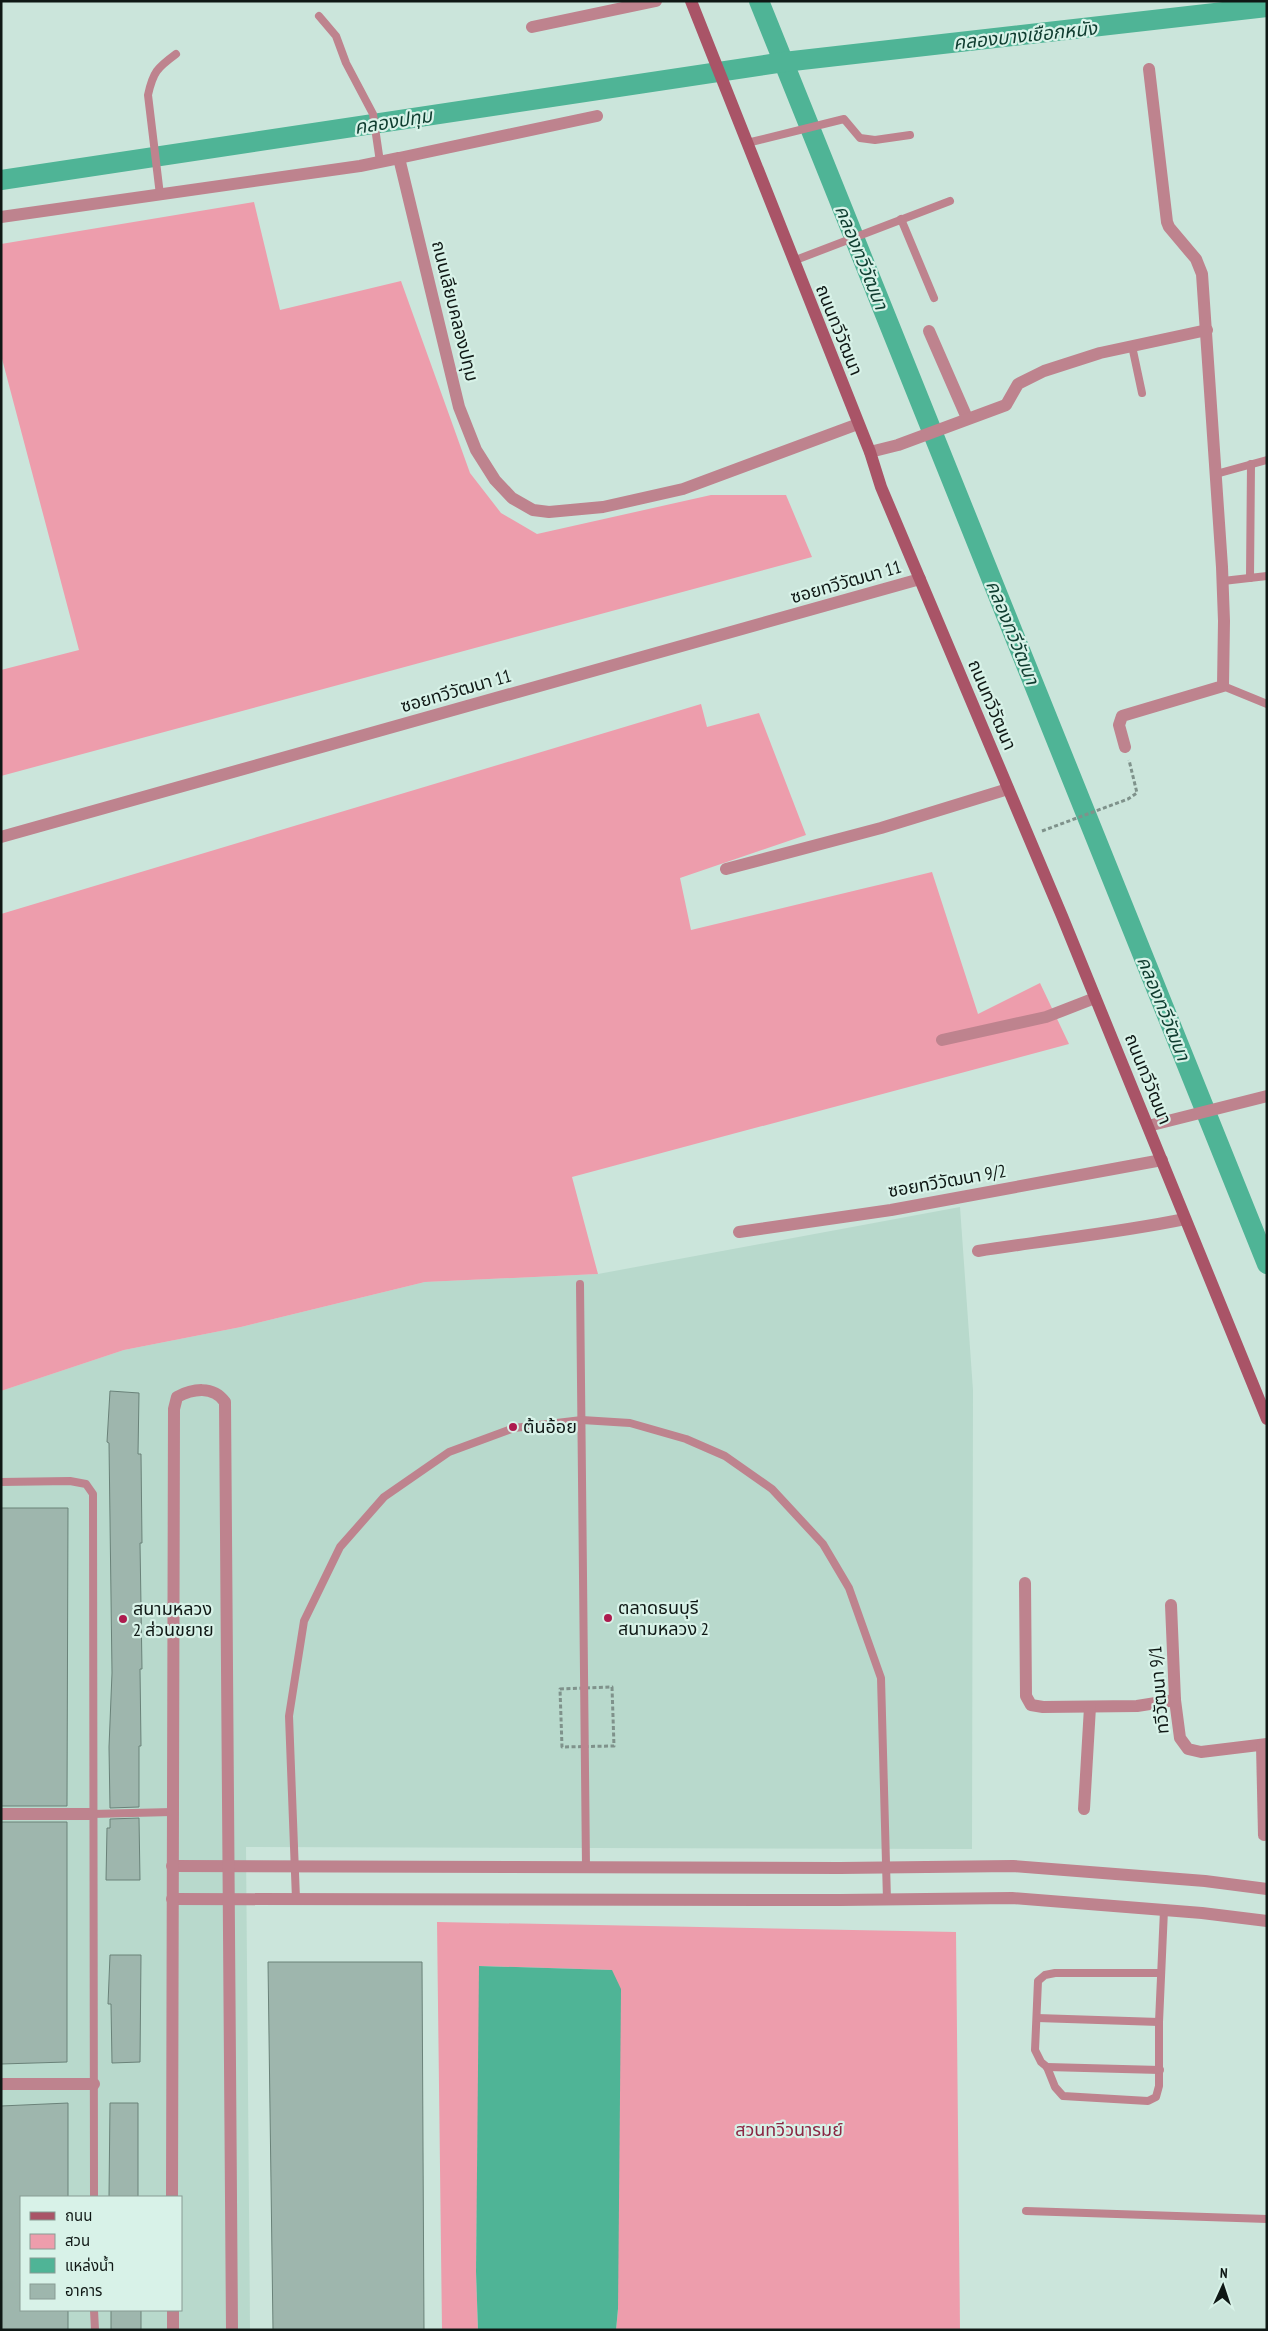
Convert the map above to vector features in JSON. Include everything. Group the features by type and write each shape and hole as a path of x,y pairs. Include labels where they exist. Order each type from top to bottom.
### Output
{"main road":[{"name":"ถนนทวีวัฒนา","path":"691,1 870,452 881,487 1096,998 1267,1419"}],"street":[{"path":"532,27 594,16 656,1"},
{"path":"1125,747 1119,725 1122,716 1223,686 1223,581 1202,274 1196,259 1169,227 1149,69"},
{"path":"1,217 159,189 380,157 399,158 597,116"},
{"name":"ถนนเลียบคลองปทุม","path":"399,158 463,415 476,450 495,480 512,498 533,510 549,512 603,507 683,489 858,424"},
{"path":"870,452 898,445 1006,405 1018,384 1044,371 1100,353 1207,330"},
{"path":"929,331 967,418"},
{"name":"ซอยทวีวัฒนา 11","path":"1,837 920,579"},
{"path":"726,869 882,828 1008,789"},
{"path":"942,1040 1046,1017 1096,998"},
{"path":"1148,1126 1267,1096"},
{"name":"ซอยทวีวัฒนา 9/2","path":"739,1232 891,1210 1162,1160"},
{"path":"978,1251 1064,1237 1122,1232 1185,1219"},
{"path":"172,2196 174,1410 177,1398 188,1392 209,1390 220,1394 225,1402 232,2330"},
{"path":"1025,1583 1026,1696 1031,1705 1043,1707 1137,1706 1175,1700"},
{"name":"ทวีวัฒนา 9/1","path":"1170,1605 1175,1700 1180,1738 1188,1749 1201,1752 1264,1744"},
{"path":"1084,1809 1090,1707"},
{"path":"1264,1744 1264,1835"},
{"path":"1,1814 92,1814"},
{"path":"172,1866 1013,1866 1205,1881 1267,1889"},
{"path":"172,1900 887,1900 1012,1898 1164,1910 1267,1921"},
{"path":"1,2084 94,2084"},
{"path":"172,2311 172,2330"}],"lane":[{"path":"318,16 336,36 346,63 373,114 380,157"},
{"path":"159,189 148,95 151,80 158,67 176,54"},
{"path":"746,142 844,119 860,138 875,140 910,135"},
{"path":"793,261 950,201"},
{"path":"900,220 934,298"},
{"path":"1132,346 1142,393"},
{"path":"1216,474 1267,460"},
{"path":"1250,578 1251,464"},
{"path":"1223,581 1267,576"},
{"path":"1223,686 1267,704"},
{"path":"580,1284 586,1867"},
{"path":"296,1899 290,1716 304,1621 340,1547 384,1497 448,1452 514,1428 582,1420 630,1423 686,1438 725,1456 772,1489 823,1544 849,1588 881,1678 887,1900"},
{"path":"1,1482 70,1481 86,1484 93,1494 94,2196"},
{"path":"92,1814 172,1812"},
{"path":"1161,1973 1055,1974 1045,1976 1038,1981 1036,2050 1041,2062 1047,2067 1055,2088 1064,2096 1148,2101 1156,2097 1160,2070 1159,2022 1164,1910"},
{"path":"1037,2018 1159,2022"},
{"path":"1047,2067 1160,2070"},
{"path":"1026,2211 1267,2219"},
{"path":"94,2311 94,2330"}],"path":[{"path":"1046,829 1116,803 1137,793 1125,747"}],"shaded area":[{"name":"ตลาดธนบุรี สนามหลวง 2","path":"960,1207 973,1390 972,1849 246,1847 250,2330 1,2330 1,1391 124,1350 241,1327 425,1282 598,1274"}],"green space":[{"path":"254,202 280,310 401,281 470,473 501,513 537,534 711,495 786,495 812,557 1,776 1,670 79,650 1,355 1,244"},
{"path":"701,704 707,727 759,713 806,835 680,878 691,930 932,872 978,1014 1040,983 1069,1044 572,1177 598,1274 425,1282 241,1327 124,1350 1,1391 1,914"},
{"name":"สวนทวีวนารมย์","path":"437,1922 956,1932 960,2330 616,2330 618,2309 612,1970 480,1966 476,2272 478,2330 442,2330"}],"water":[{"path":"479,1966 612,1970 621,1989 618,2309 616,2330 478,2330 476,2272"}],"building":[{"path":"110,1391 139,1393 138,1454 141,1454 142,1669 140,1669 141,1746 139,1746 139,1807 110,1808 109,1747 112,1673 109,1443 107,1442"},
{"path":"1,1508 68,1508 67,1806 1,1806"},
{"path":"139,1818 140,1880 106,1880 107,1828 110,1828 110,1819"},
{"path":"1,1822 67,1822 67,2062 1,2064"},
{"path":"110,1955 141,1955 140,2062 112,2063 111,2004 108,2004"},
{"path":"268,1962 422,1962 424,2330 273,2330"},
{"path":"68,2103 68,2196 20,2196 20,2311 68,2311 68,2330 1,2330 1,2106"},
{"path":"110,2103 138,2103 138,2196 109,2196"},
{"path":"111,2311 141,2311 141,2330 111,2330"}],"waterway":[{"name":"คลองทวีวัฒนา","path":"759,1 1267,1264"},
{"name":"คลองปทุม","path":"1,180 784,62 1267,7"}],"place":[{"name":"ต้นอ้อย","path":"513,1427"},
{"name":"ตลาดธนบุรี สนามหลวง 2","path":"608,1618"},
{"name":"สนามหลวง 2 ส่วนขยาย","path":"123,1619"}],"water label":[{"name":"คลองบางเชือกหนัง","path":"1025,35"}]}
